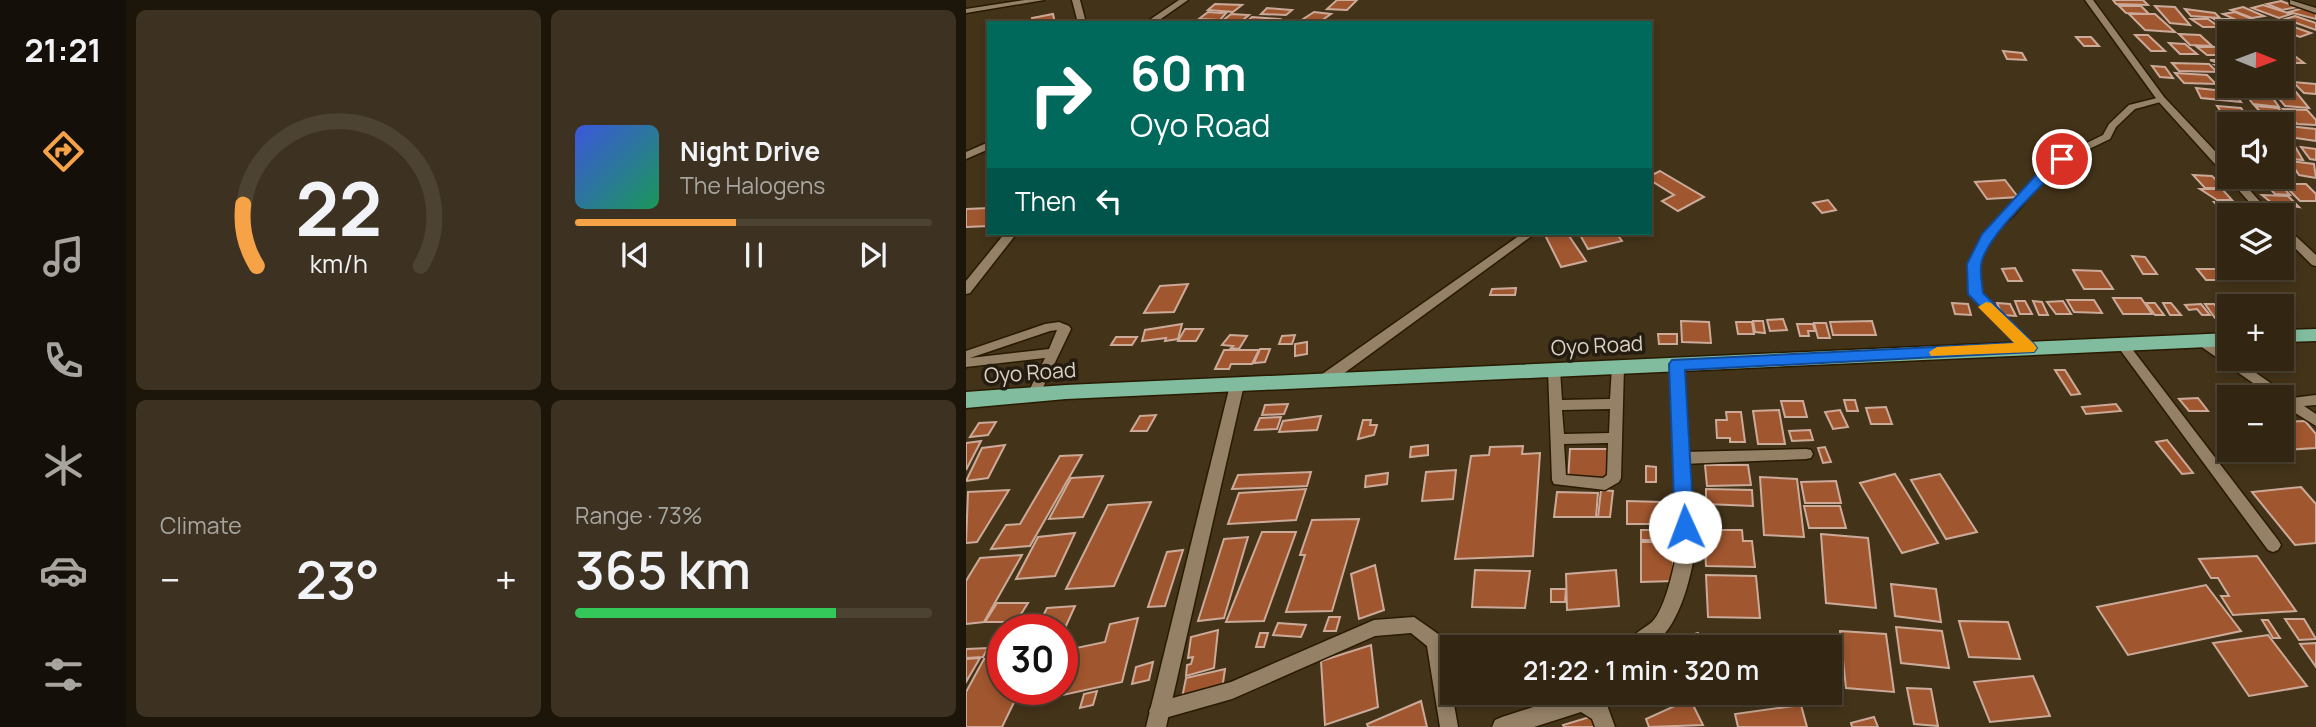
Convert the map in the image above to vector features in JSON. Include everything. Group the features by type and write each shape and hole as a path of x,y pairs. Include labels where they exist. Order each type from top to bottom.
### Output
{"highway":[{"path":"2294,336 2316,335"},
{"name":"Oyo Road","path":"966,400 2217,339"}],"street":[{"path":"966,11 1040,0"},
{"path":"1076,0 1081,21"},
{"path":"1152,21 1184,0"},
{"path":"2089,0 2161,99 2217,160"},
{"path":"2293,1 2316,10"},
{"path":"966,156 987,146"},
{"path":"2244,189 2256,203"},
{"path":"966,290 1009,235"},
{"path":"1323,381 1527,235"},
{"path":"2294,241 2316,262"},
{"path":"1650,635 1661,626 1682,576 1686,550 1677,364"},
{"path":"1157,719 1237,385"},
{"path":"1502,727 1564,705"},
{"path":"1593,705 1600,712 1605,727"}],"lane":[{"path":"2029,348 1975,294 1974,264 1988,234 2011,213 2040,178 2062,159 2107,137 2112,126 2132,107 2161,99"},
{"path":"966,355 1059,326 1065,329 1033,395"},
{"path":"2200,340 2265,385"},
{"path":"2122,344 2273,545"},
{"path":"966,363 1053,354"},
{"path":"1554,370 1559,480 1605,484 1614,478 1618,367"},
{"path":"2294,402 2316,400"},
{"path":"1555,405 1617,404"},
{"path":"2294,405 2316,421"},
{"path":"1556,439 1616,438"},
{"path":"1682,458 1807,454"},
{"path":"1157,719 1232,690 1374,628 1414,625 1435,642 1449,727"}],"building":[{"path":"1337,0 1357,0 1347,10 1327,9"},
{"path":"2113,0 2143,0 2148,5 2116,4"},
{"path":"2281,1 2297,7 2282,10 2267,4"},
{"path":"1215,4 1242,5 1233,12 1208,10"},
{"path":"2263,5 2291,14 2279,18 2252,8"},
{"path":"2119,6 2141,6 2149,14 2126,13"},
{"path":"2155,6 2175,7 2190,25 2170,23"},
{"path":"2243,7 2264,16 2252,18 2231,10"},
{"path":"1267,8 1292,10 1286,15 1261,14"},
{"path":"2303,8 2316,13 2316,19 2289,12"},
{"path":"2185,9 2215,13 2220,18 2191,16"},
{"path":"1208,12 1227,12 1220,20 1199,19"},
{"path":"1314,12 1331,14 1321,21 1300,21"},
{"path":"2235,12 2257,21 2238,21 2223,14"},
{"path":"1053,14 1055,21 1033,21 1032,18"},
{"path":"1231,14 1249,15 1242,21 1222,21"},
{"path":"2129,14 2155,14 2175,32 2145,30"},
{"path":"2295,16 2316,23 2316,30 2294,21 2285,19"},
{"path":"1252,17 1280,19 1278,21 1247,21"},
{"path":"2191,19 2208,19 2217,26 2203,27"},
{"path":"2214,19 2234,21 2217,21"},
{"path":"2294,27 2311,33 2300,37 2294,35"},
{"path":"2179,34 2200,35 2212,46 2190,45"},
{"path":"2135,35 2148,35 2165,51 2151,51"},
{"path":"2076,37 2091,37 2099,46 2084,46"},
{"path":"2169,43 2185,44 2197,54 2180,54"},
{"path":"2197,47 2217,47 2217,55 2207,55"},
{"path":"2003,51 2022,53 2026,60 2007,59"},
{"path":"2294,56 2304,63 2294,63"},
{"path":"2172,63 2209,64 2217,72 2179,71"},
{"path":"2152,66 2165,67 2173,78 2160,77"},
{"path":"2175,73 2207,75 2216,84 2184,83"},
{"path":"2294,82 2316,84 2316,94 2304,93"},
{"path":"2196,88 2217,90 2217,98 2238,98 2241,102 2201,98"},
{"path":"2294,92 2309,108 2285,106 2278,98 2294,98"},
{"path":"2248,98 2273,98 2279,107 2253,104"},
{"path":"2217,106 2241,108 2244,112 2221,112"},
{"path":"2255,106 2278,108 2282,112 2260,112"},
{"path":"2283,109 2307,110 2316,120 2316,125 2297,124 2294,121 2294,112 2286,112"},
{"path":"2294,127 2316,129 2316,141 2296,138"},
{"path":"2294,145 2303,160 2294,159"},
{"path":"2301,147 2316,149 2316,160 2310,159"},
{"path":"2294,162 2314,164 2316,178 2299,175"},
{"path":"1660,171 1704,197 1678,211 1662,201 1674,195 1652,181 1652,175"},
{"path":"2193,175 2212,176 2217,181 2217,188 2205,188"},
{"path":"2005,180 2018,197 1987,199 1975,182"},
{"path":"2294,184 2306,184 2316,194 2316,201 2300,201 2288,189 2294,189"},
{"path":"2200,189 2222,189 2232,200 2217,200"},
{"path":"2270,189 2284,189 2290,195 2275,194"},
{"path":"2262,195 2288,196 2299,207 2294,206 2294,203 2272,203"},
{"path":"1828,200 1836,210 1822,213 1813,203"},
{"path":"987,208 987,226 966,227 966,209"},
{"path":"1545,235 1568,235 1586,261 1561,267"},
{"path":"1580,235 1618,235 1622,241 1588,249"},
{"path":"2132,256 2145,257 2157,274 2143,274"},
{"path":"2015,268 2022,281 2008,281 2002,269"},
{"path":"2197,269 2215,269 2217,280 2206,280"},
{"path":"2073,270 2101,271 2113,289 2084,289"},
{"path":"1188,284 1174,312 1144,313 1160,286"},
{"path":"1516,288 1515,295 1490,295 1492,289"},
{"path":"2113,298 2141,298 2152,314 2123,314"},
{"path":"2067,300 2094,300 2102,313 2074,312"},
{"path":"2015,301 2025,301 2032,314 2020,314"},
{"path":"2033,301 2042,302 2048,315 2039,315"},
{"path":"2063,301 2071,314 2056,314 2047,302"},
{"path":"1952,303 1968,304 1971,315 1955,314"},
{"path":"1997,303 2010,304 2016,316 2002,315"},
{"path":"2146,303 2155,303 2164,315 2155,315"},
{"path":"2163,303 2171,303 2181,315 2170,315"},
{"path":"2201,304 2210,315 2202,315 2197,309 2189,310 2185,305"},
{"path":"2205,304 2214,304 2217,308 2215,318"},
{"path":"1783,319 1787,330 1770,331 1767,320"},
{"path":"1681,321 1709,322 1711,343 1682,342"},
{"path":"1753,321 1763,321 1765,333 1755,332"},
{"path":"1872,321 1876,335 1833,335 1830,322"},
{"path":"1736,322 1752,322 1754,334 1738,334"},
{"path":"1814,323 1826,323 1830,338 1818,338"},
{"path":"1182,324 1178,339 1142,341 1145,330"},
{"path":"1797,324 1813,324 1815,331 1808,331 1809,336 1800,336"},
{"path":"1185,329 1203,329 1196,341 1178,341"},
{"path":"1658,334 1677,334 1677,344 1659,344"},
{"path":"1230,335 1247,336 1239,349 1222,345"},
{"path":"1295,335 1292,344 1279,344 1282,336"},
{"path":"1116,337 1137,337 1132,345 1111,345"},
{"path":"1307,342 1307,354 1295,356 1295,344"},
{"path":"1260,349 1270,349 1265,362 1254,363"},
{"path":"1224,350 1259,350 1252,364 1231,364 1229,369 1215,369"},
{"path":"2055,370 2065,370 2080,394 2071,395"},
{"path":"2198,398 2208,411 2189,411 2179,399"},
{"path":"1844,400 1855,400 1858,411 1847,411"},
{"path":"1781,401 1803,401 1807,417 1785,417"},
{"path":"1288,404 1284,414 1262,415 1265,405"},
{"path":"2116,404 2121,411 2086,414 2082,407"},
{"path":"1886,407 1892,424 1871,424 1866,408"},
{"path":"1779,410 1785,444 1758,444 1753,411"},
{"path":"1840,410 1848,427 1833,429 1825,412"},
{"path":"1726,412 1741,412 1745,442 1730,442 1730,438 1717,438 1716,420 1727,420"},
{"path":"1156,415 1147,431 1131,431 1140,416"},
{"path":"1321,416 1317,430 1279,432 1283,421"},
{"path":"1281,417 1277,429 1255,430 1260,418"},
{"path":"1363,420 1371,420 1370,425 1377,425 1374,435 1358,439"},
{"path":"2294,421 2305,421 2316,434 2316,448 2294,449"},
{"path":"996,422 988,435 970,437 979,423"},
{"path":"1810,430 1813,440 1792,441 1789,431"},
{"path":"2167,440 2193,473 2182,474 2156,442"},
{"path":"981,441 966,470 966,443"},
{"path":"1005,445 988,478 966,481 982,448"},
{"path":"1428,445 1428,455 1410,457 1411,447"},
{"path":"1523,446 1522,454 1540,453 1533,556 1455,559 1471,456 1489,455 1490,447"},
{"path":"1825,447 1831,462 1823,463 1818,448"},
{"path":"1570,449 1608,449 1607,480 1568,480"},
{"path":"1082,455 1030,546 991,549 1006,525 1020,524 1060,456"},
{"path":"1705,465 1748,465 1751,485 1707,486"},
{"path":"1646,466 1656,467 1656,482 1646,482"},
{"path":"1456,470 1453,499 1422,501 1426,472"},
{"path":"1311,472 1307,486 1232,489 1238,475"},
{"path":"1388,473 1387,484 1365,487 1366,476"},
{"path":"1895,474 1938,543 1902,553 1860,483"},
{"path":"1940,474 1977,532 1946,539 1911,480"},
{"path":"1103,476 1083,517 1049,519 1071,478"},
{"path":"1760,477 1797,479 1804,537 1764,535"},
{"path":"1836,481 1841,503 1805,503 1801,482"},
{"path":"2301,487 2316,504 2316,543 2295,545 2252,492"},
{"path":"1306,489 1296,520 1228,524 1239,493"},
{"path":"1706,489 1752,490 1753,506 1706,504"},
{"path":"1009,490 977,542 966,543 968,492"},
{"path":"1601,490 1613,491 1610,517 1598,517"},
{"path":"1557,492 1598,493 1596,517 1554,517"},
{"path":"1627,501 1662,502 1662,524 1627,524"},
{"path":"1151,502 1114,586 1066,589 1108,505"},
{"path":"1804,506 1840,506 1846,528 1809,528"},
{"path":"1359,519 1332,611 1286,612 1305,555 1300,555 1312,520"},
{"path":"1641,530 1667,530 1668,540 1641,540"},
{"path":"1704,530 1742,530 1743,541 1752,541 1755,567 1706,566"},
{"path":"1262,532 1296,532 1264,621 1226,622"},
{"path":"1075,533 1055,576 1016,579 1038,537"},
{"path":"1821,534 1868,538 1876,608 1826,603"},
{"path":"1248,537 1224,618 1198,621 1224,539"},
{"path":"1641,542 1672,542 1674,581 1641,582"},
{"path":"1183,550 1165,606 1148,607 1167,552"},
{"path":"1022,555 984,622 966,624 966,581 980,558"},
{"path":"2257,556 2296,611 2233,615 2221,596 2229,596 2218,578 2211,578 2199,559"},
{"path":"1375,565 1384,610 1359,619 1351,574"},
{"path":"1475,570 1530,571 1525,608 1472,607"},
{"path":"1616,570 1619,606 1567,610 1566,574"},
{"path":"1706,575 1756,576 1760,618 1708,617"},
{"path":"1891,584 1936,589 1941,622 1895,616"},
{"path":"2206,585 2241,631 2128,655 2097,607"},
{"path":"1551,589 1566,589 1565,602 1551,602"},
{"path":"997,603 1028,603 1021,614 990,614"},
{"path":"1075,606 1071,614 1044,614 1047,608"},
{"path":"1329,617 1340,617 1336,631 1324,631"},
{"path":"1138,618 1122,682 1078,692 1078,648 1105,642 1110,624"},
{"path":"2285,619 2304,619 2316,639 2299,640"},
{"path":"2262,620 2268,620 2280,638 2273,638"},
{"path":"1959,621 2008,622 2020,659 1969,657"},
{"path":"1278,623 1306,625 1301,637 1273,635"},
{"path":"1896,627 1942,631 1949,668 1901,663"},
{"path":"1218,630 1214,668 1186,676 1187,665 1191,664 1193,657 1188,658 1191,637"},
{"path":"1840,631 1886,634 1894,692 1846,688"},
{"path":"1260,633 1268,633 1264,647 1256,647"},
{"path":"2268,635 2307,686 2249,696 2213,643"},
{"path":"2316,643 2316,667 2300,644"},
{"path":"1371,645 1378,707 1325,725 1321,661"},
{"path":"987,648 983,657 966,658 966,649"},
{"path":"980,658 966,682 966,659"},
{"path":"984,659 987,659 987,705 1013,705 1002,727 966,727 966,692"},
{"path":"1153,662 1149,680 1132,684 1136,667"},
{"path":"1225,669 1222,690 1182,698 1186,678"},
{"path":"2033,676 2050,716 1990,722 1974,682"},
{"path":"1907,688 1931,689 1938,726 1914,724"},
{"path":"1097,691 1093,705 1080,708 1084,694"},
{"path":"1421,701 1427,727 1368,727 1367,724"},
{"path":"1677,705 1693,705 1703,725 1649,727 1646,719"},
{"path":"1801,705 1807,727 1738,727 1735,714"},
{"path":"1593,716 1596,727 1563,725"},
{"path":"1874,717 1878,727 1852,727 1851,723"}],"slow traffic":[{"path":"1937,352 2029,348 1986,307"}],"route":[{"path":"1685,527 1677,364 2029,348 1988,310 1975,294 1974,264 1988,234 2011,213 2040,178 2062,159"}]}
